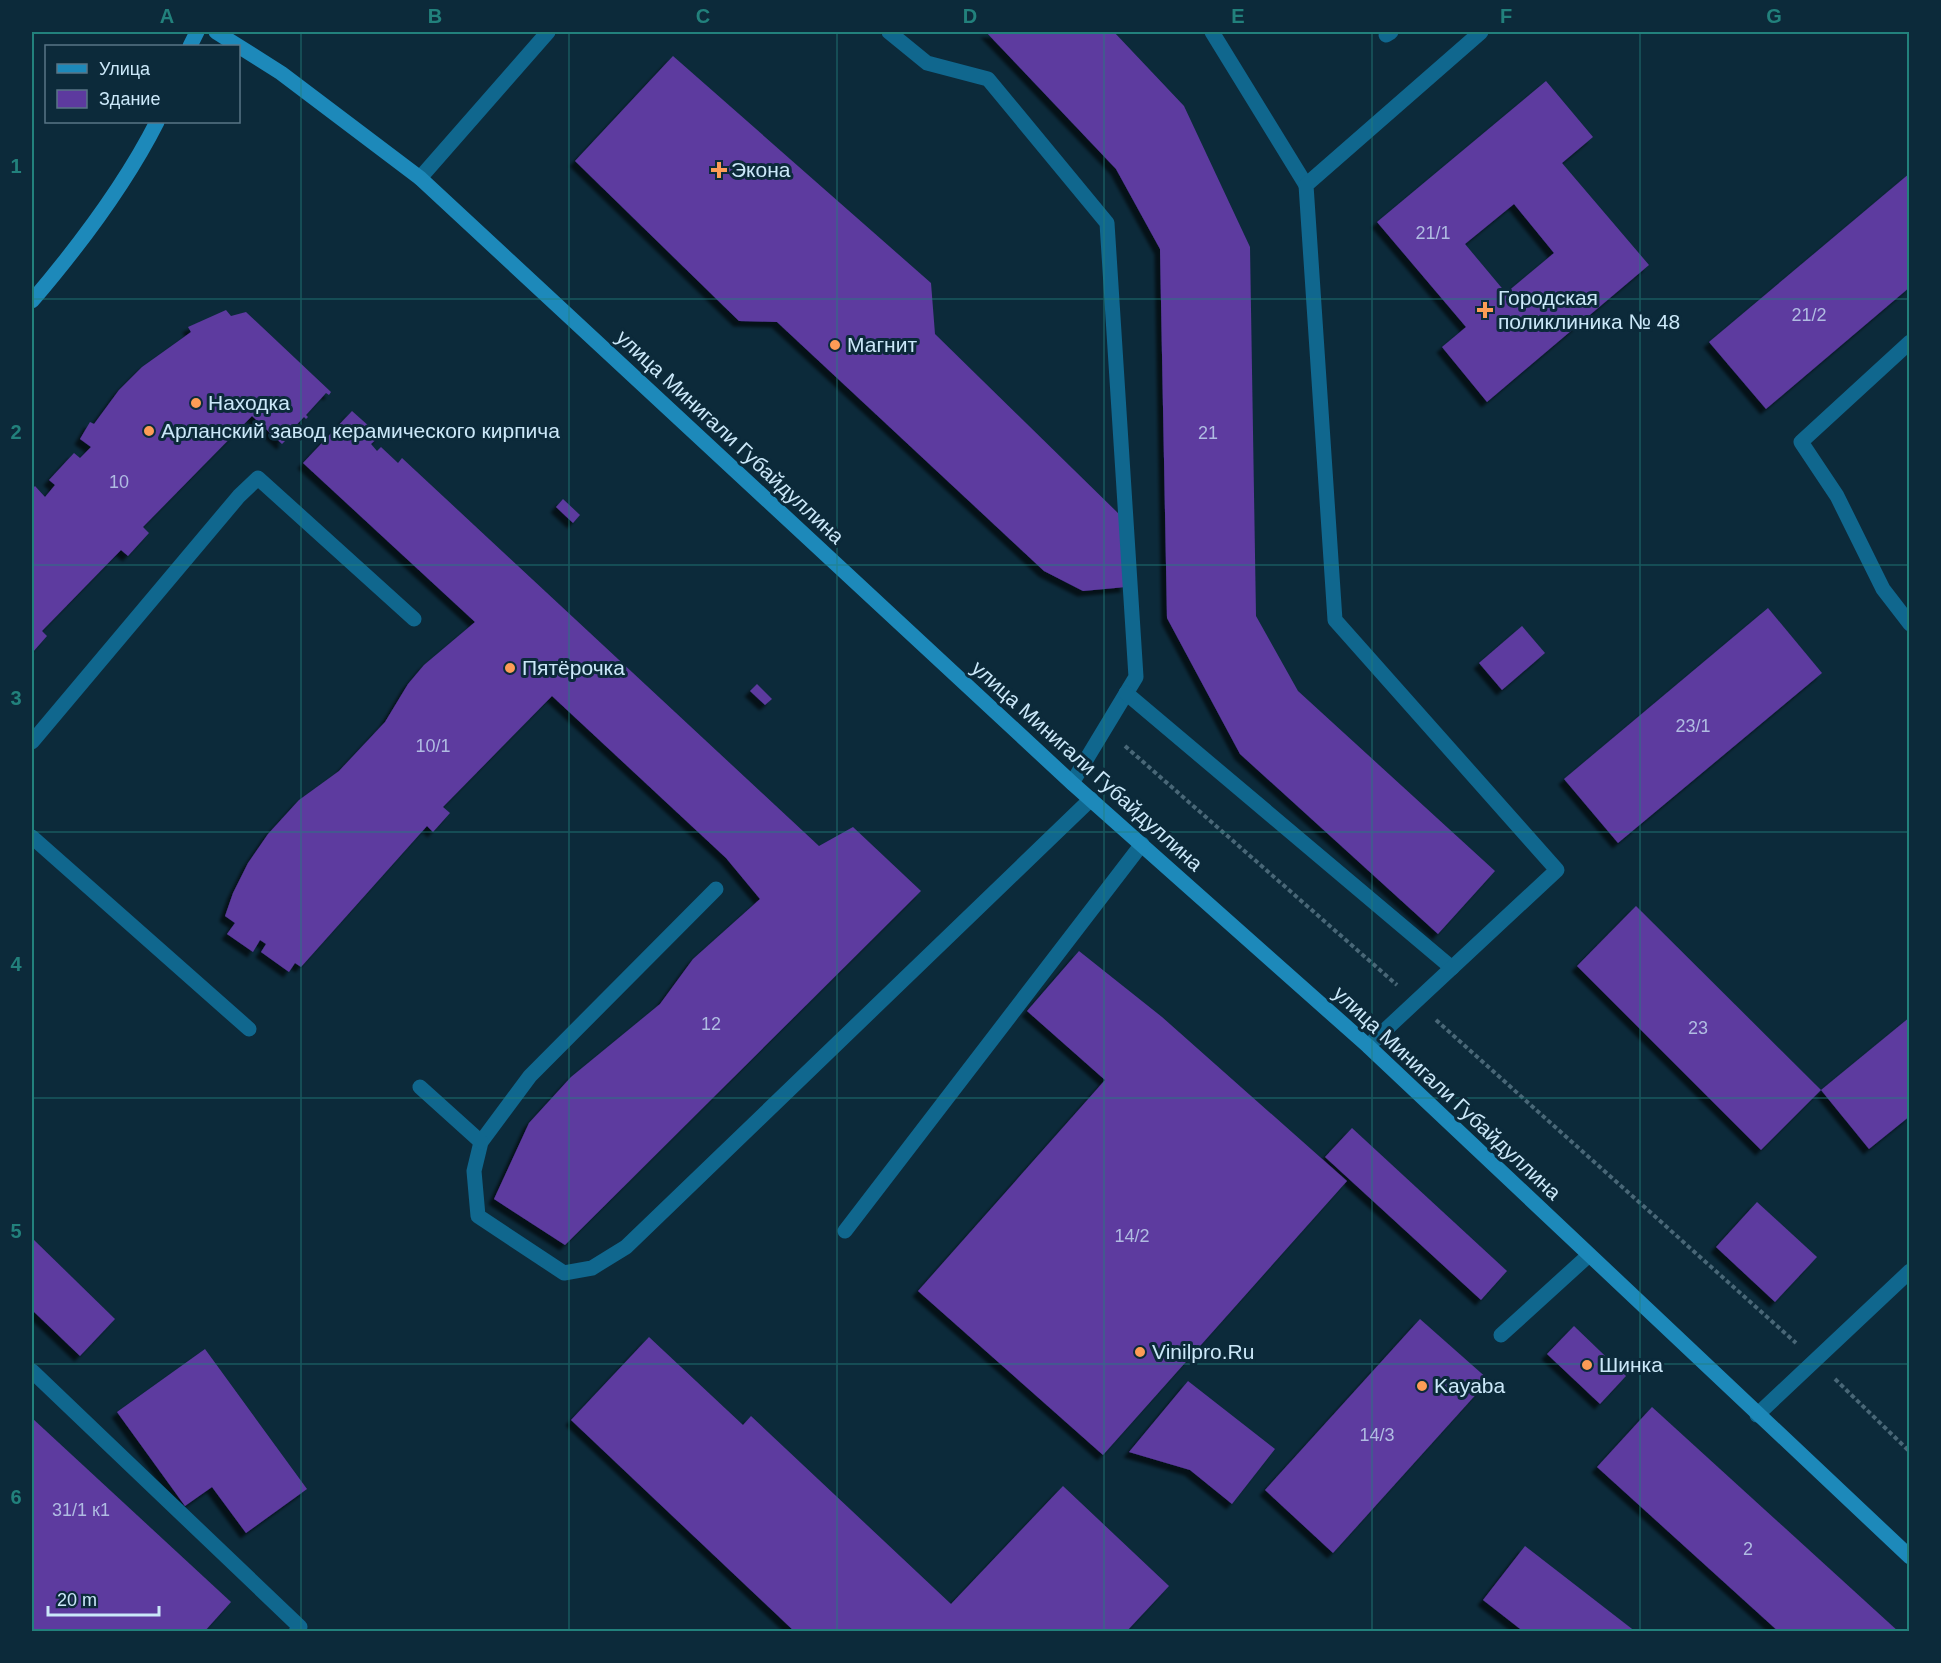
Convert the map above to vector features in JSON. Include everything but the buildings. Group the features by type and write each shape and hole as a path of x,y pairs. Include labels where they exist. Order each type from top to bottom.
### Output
{"main road":[{"name":"улица Минигали Губайдуллина","path":"216,32 236,45"},
{"name":"улица Минигали Губайдуллина","path":"240,47 280,73 420,178 1072,783 1368,1046 1910,1557"},
{"path":"32,301 78,245 137,160 156,123"}],"lane":[{"path":"420,178 548,32"},
{"path":"889,32 927,63 988,79 1107,223 1136,676 1072,783"},
{"path":"1212,32 1306,185 1335,620 1557,870 1368,1046"},
{"path":"1306,185 1481,32"},
{"path":"1910,342 1801,442 1837,496 1883,589 1910,624"},
{"path":"32,742 239,495 258,478 414,619"},
{"path":"1126,693 1452,968"},
{"path":"716,889 530,1076 482,1143 474,1171 478,1216 564,1273 592,1268 626,1247 1091,799"},
{"path":"32,837 249,1029"},
{"path":"845,1232 1142,844"},
{"path":"420,1087 482,1143"},
{"path":"1501,1335 1589,1255"},
{"path":"1757,1415 1910,1271"},
{"path":"32,1371 300,1627 296,1632"}],"path":[{"path":"1105,729 1416,1002 1815,1360 1910,1452"}],"place":[{"name":"Экона","path":"719,170"},
{"name":"Городская поликлиника № 48","path":"1485,310"},
{"name":"Магнит","path":"835,345"},
{"name":"Находка","path":"196,403"},
{"name":"Арланский завод керамического кирпича","path":"149,431"},
{"name":"Пятёрочка","path":"510,668"},
{"name":"Vinilpro.Ru","path":"1140,1352"},
{"name":"Шинка","path":"1587,1365"},
{"name":"Kayaba","path":"1422,1386"}]}
